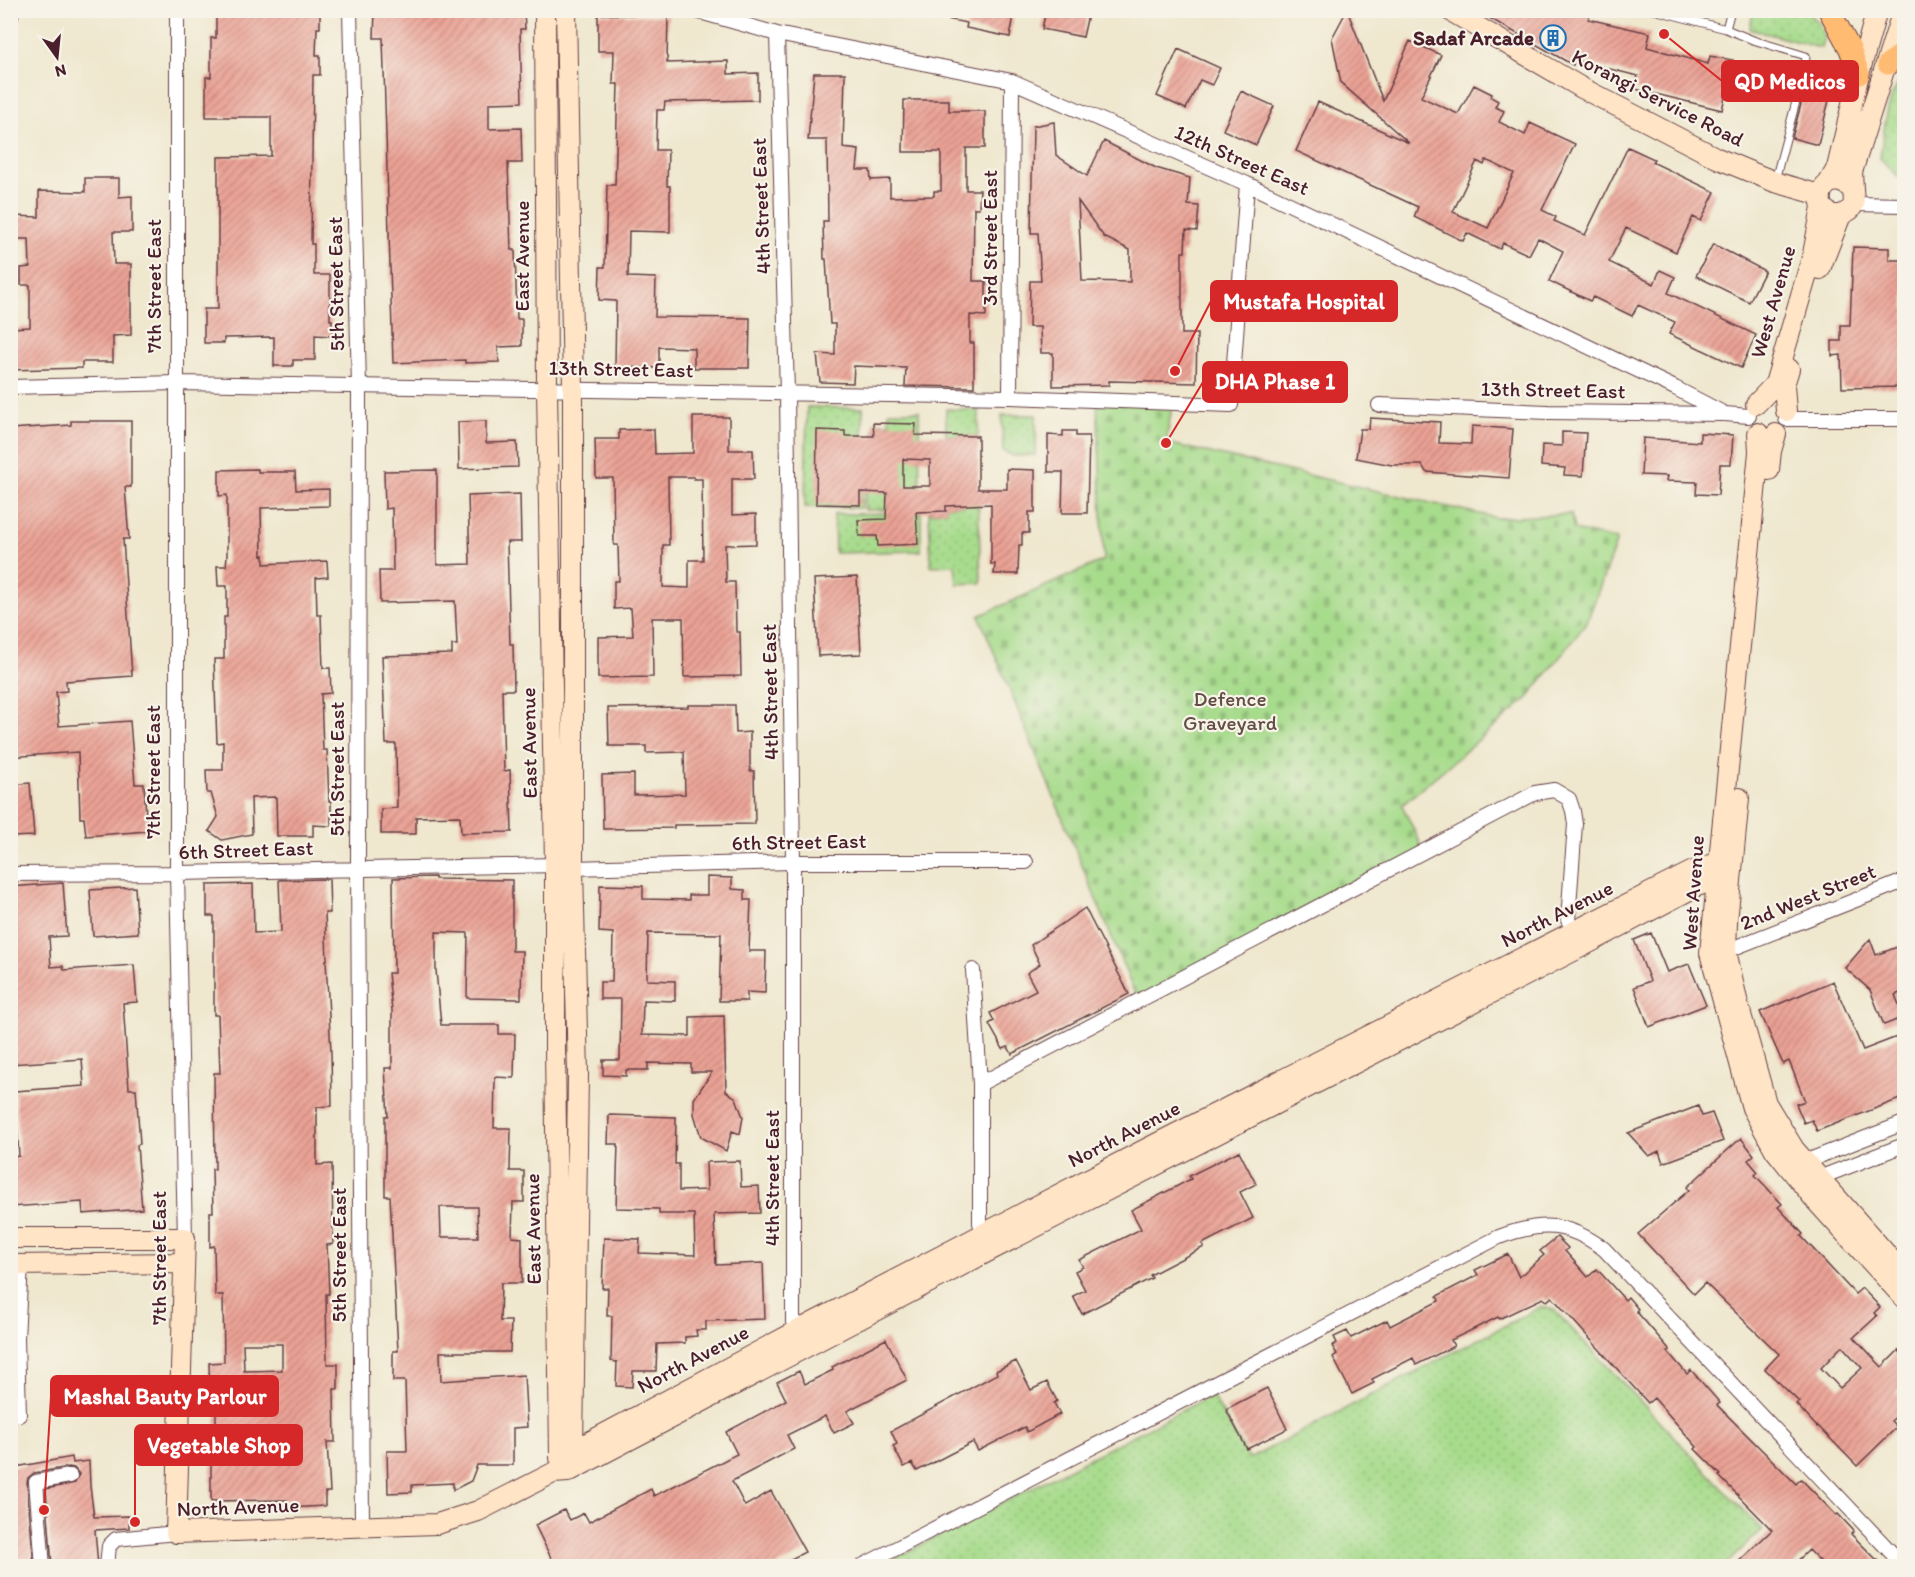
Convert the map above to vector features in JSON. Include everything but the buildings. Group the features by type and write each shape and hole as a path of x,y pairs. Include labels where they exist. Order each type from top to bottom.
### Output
{"main road":[{"path":"1829,10 1850,49 1859,74"}],"street":[{"path":"10,21 12,10"},
{"name":"7th Street East","path":"176,1533 184,1263 177,873 177,10"},
{"name":"5th Street East","path":"350,10 359,387 358,868 362,1528"},
{"name":"East Avenue","path":"545,10 547,389 564,866"},
{"name":"East Avenue","path":"566,10 573,389 564,866 555,1047 567,1464"},
{"name":"12th Street East","path":"693,10 777,33 1012,81 1247,184 1725,414 1768,420 1905,419"},
{"name":"West Avenue","path":"1797,1165 1775,1150 1752,1108 1710,953 1724,872 1771,451 1768,420 1775,384 1813,254 1823,195 1837,168 1859,74 1878,10"},
{"name":"West Avenue","path":"1768,420 1784,385 1825,254 1849,203 1852,172 1896,58 1903,10"},
{"name":"Korangi Service Road","path":"1450,11 1582,88 1717,158 1775,182 1823,195"},
{"name":"4th Street East","path":"777,33 787,393 794,862 793,1322 800,1340"},
{"name":"3rd Street East","path":"1010,397 1012,81"},
{"path":"1849,203 1842,182 1834,181 1823,195 1831,215 1849,203 1905,205"},
{"name":"13th Street East","path":"10,387 178,383 1010,397 1231,405 1247,184"},
{"name":"13th Street East","path":"1379,405 1548,412 1725,414"},
{"path":"980,1084 1535,793 1554,790 1569,799 1574,811 1568,920 1579,939"},
{"name":"6th Street East","path":"10,874 794,862 1026,862"},
{"name":"West Avenue","path":"1724,872 1726,951 1738,1004 1766,1103 1794,1149 1797,1165"},
{"name":"North Avenue","path":"107,1562 109,1546 116,1539 176,1533 437,1524 478,1511 988,1242 1153,1146 1579,939 1724,872"},
{"name":"2nd West Street","path":"1726,951 1905,881"},
{"path":"973,969 980,1084 980,1223 988,1242"},
{"path":"1905,1123 1797,1165 1905,1298"},
{"path":"1810,1182 1905,1145"},
{"path":"1810,1182 1905,1274"},
{"path":"862,1566 1499,1237 1522,1228 1542,1226 1567,1228 1586,1236 1604,1249 1905,1566"},
{"path":"10,1238 184,1238"},
{"path":"19,1415 14,1338 16,1265 184,1263"},
{"path":"44,1566 36,1482 70,1476"}],"lane":[{"path":"1654,10 1726,29 1806,56 1805,68 1775,182"},
{"path":"1726,29 1731,10"}],"green space":[{"path":"1753,11 1806,11 1820,25 1824,36 1821,48 1750,29"},
{"path":"1904,78 1904,177 1897,176 1880,158 1893,93"},
{"name":"Defence Graveyard","path":"1097,400 1172,406 1166,443 1497,518 1571,514 1574,530 1617,540 1587,622 1528,698 1402,805 1424,851 1138,1001 979,616 1104,560"},
{"path":"807,407 863,408 862,508 805,507"},
{"path":"946,409 979,410 978,436 946,435"},
{"path":"889,411 919,411 920,509 865,510 865,457 874,457 874,423 889,423"},
{"path":"1002,415 1036,415 1036,455 1014,456 1003,451"},
{"path":"978,497 981,583 957,584 955,565 931,566 929,512 946,511 946,506 965,505"},
{"path":"921,513 921,551 835,553 834,514"},
{"path":"1540,1307 1554,1310 1762,1530 1724,1566 880,1566 1212,1395 1249,1459"}],"place":[{"name":"QD Medicos","path":"1664,34"},
{"name":"Sadaf Arcade","path":"1553,38"},
{"name":"Mustafa Hospital","path":"1175,371"},
{"name":"DHA Phase 1","path":"1166,443"},
{"name":"Mashal Bauty Parlour","path":"44,1510"},
{"name":"Vegetable Shop","path":"135,1522"}]}
